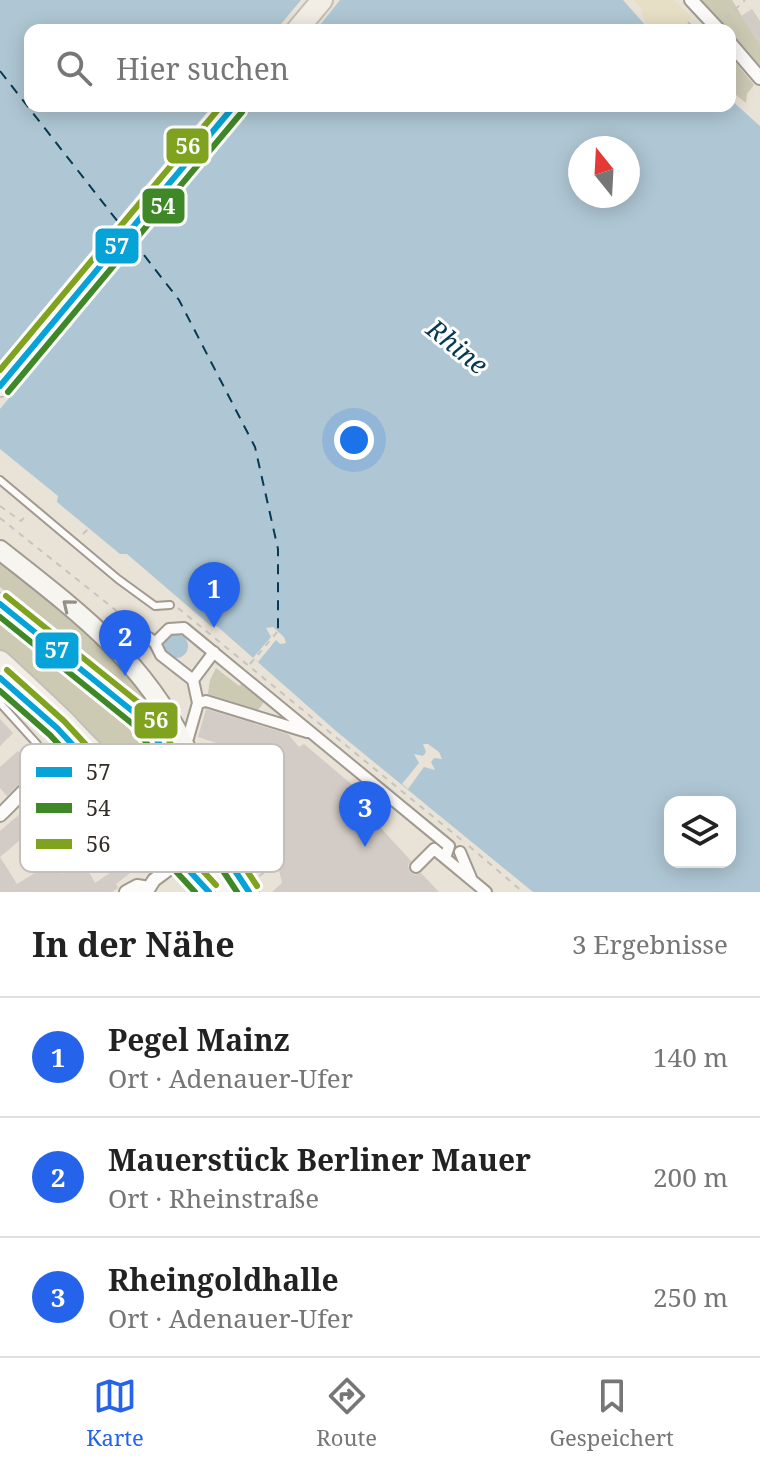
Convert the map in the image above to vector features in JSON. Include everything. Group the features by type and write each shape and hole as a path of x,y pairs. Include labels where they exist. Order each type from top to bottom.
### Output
{"main road":[{"path":"302,24 322,0"},
{"path":"0,386 229,112"},
{"path":"0,550 100,631 139,672 184,744"},
{"path":"0,604 141,718 168,744"},
{"path":"0,661 19,687 79,744"},
{"path":"141,718 158,744"},
{"path":"215,872 243,885"}],"street":[{"path":"691,0 714,24"},
{"path":"736,50 760,78"},
{"path":"188,738 202,702 193,680 161,655 152,640 169,629 179,627 214,652 449,846 445,858"},
{"path":"193,680 214,652"},
{"path":"202,702 313,734"},
{"path":"54,718 57,744"},
{"path":"0,815 20,796"},
{"path":"416,867 434,849 486,892"},
{"path":"460,852 472,880"},
{"path":"126,892 137,886 149,890 154,880 165,872"}],"lane":[{"path":"0,480 155,606 174,606"},
{"path":"76,543 86,531"},
{"path":"0,678 19,687 0,703 37,744"},
{"path":"195,872 209,892"}],"path":[{"path":"722,24 745,0"},
{"path":"0,506 21,521 33,509"},
{"path":"0,518 152,640"},
{"path":"174,606 523,892"},
{"path":"249,665 278,631"},
{"path":"243,885 265,872"}],"shaded area":[{"path":"700,0 732,0 760,45 760,70 736,42 736,24 721,24"},
{"path":"736,63 754,85 747,94 746,103 736,95"},
{"path":"0,558 110,651 161,716 158,718 0,587"},
{"path":"0,618 144,736 147,744 98,744 0,651"},
{"path":"216,668 239,686 242,683 264,702 258,710 208,694"}],"sand":[{"path":"634,0 674,0 692,17 687,24 646,24 641,8"}],"water":[{"name":"Rhine","path":"0,0 623,0 644,24 24,24 24,112 736,112 736,104 760,126 760,892 533,892 336,731 218,627 212,627 127,554 120,554 57,502 58,496 0,449","holes":["161,171 183,189 179,197 154,179 157,172","53,302 75,319 68,328 46,307"]},
{"path":"176,634 185,637 188,646 185,655 176,658 167,655 164,646 167,637"}],"pier":[{"path":"301,0 340,0 321,24 281,24"},
{"path":"207,112 247,112 0,409 0,361"},
{"path":"273,627 286,643 280,644 276,640 258,662 253,658 271,637 266,628"},
{"path":"423,744 439,752 442,759 434,758 431,762 435,770 424,767 408,789 402,784 419,763 414,754 423,756 426,752"}],"building":[{"path":"752,9 760,21 760,45 741,16"},
{"path":"206,709 288,734 299,747 304,744 389,816 380,827 411,861 408,866 410,872 415,875 421,873 439,892 272,892 282,883 279,872 284,872 284,744 220,744 198,737"},
{"path":"0,719 13,733 0,746"},
{"path":"18,751 20,753 20,783 7,796 0,788 0,767"},
{"path":"20,814 20,843 0,857 0,831"},
{"path":"0,857 17,884 36,872 89,872 95,883 111,872 131,872 116,884 118,888 112,892 0,892"}],"ferry route":[{"path":"0,71 24,102"},
{"path":"32,112 122,227"},
{"path":"133,241 179,300 255,447 278,549 278,631"}],"transit line":[{"name":"56","path":"0,370 216,112"},
{"name":"57","path":"0,386 229,112"},
{"name":"54","path":"8,392 242,112"},
{"name":"56","path":"6,596 149,711 171,744"},
{"name":"57","path":"0,604 141,718 159,744"},
{"name":"54","path":"0,617 134,725 147,744"},
{"name":"56","path":"7,670 85,744"},
{"name":"57","path":"0,678 72,744"},
{"name":"54","path":"0,691 58,744"},
{"name":"54","path":"177,872 195,892"},
{"name":"57","path":"190,872 209,892"},
{"name":"56","path":"204,872 216,885"},
{"name":"54","path":"224,872 237,892"},
{"name":"57","path":"236,872 249,892"},
{"name":"56","path":"248,872 257,886"}],"place":[{"name":"Pegel Mainz","path":"214,628"},
{"name":"Mauerstück Berliner Mauer","path":"125,676"},
{"name":"Rheingoldhalle","path":"365,847"}]}
